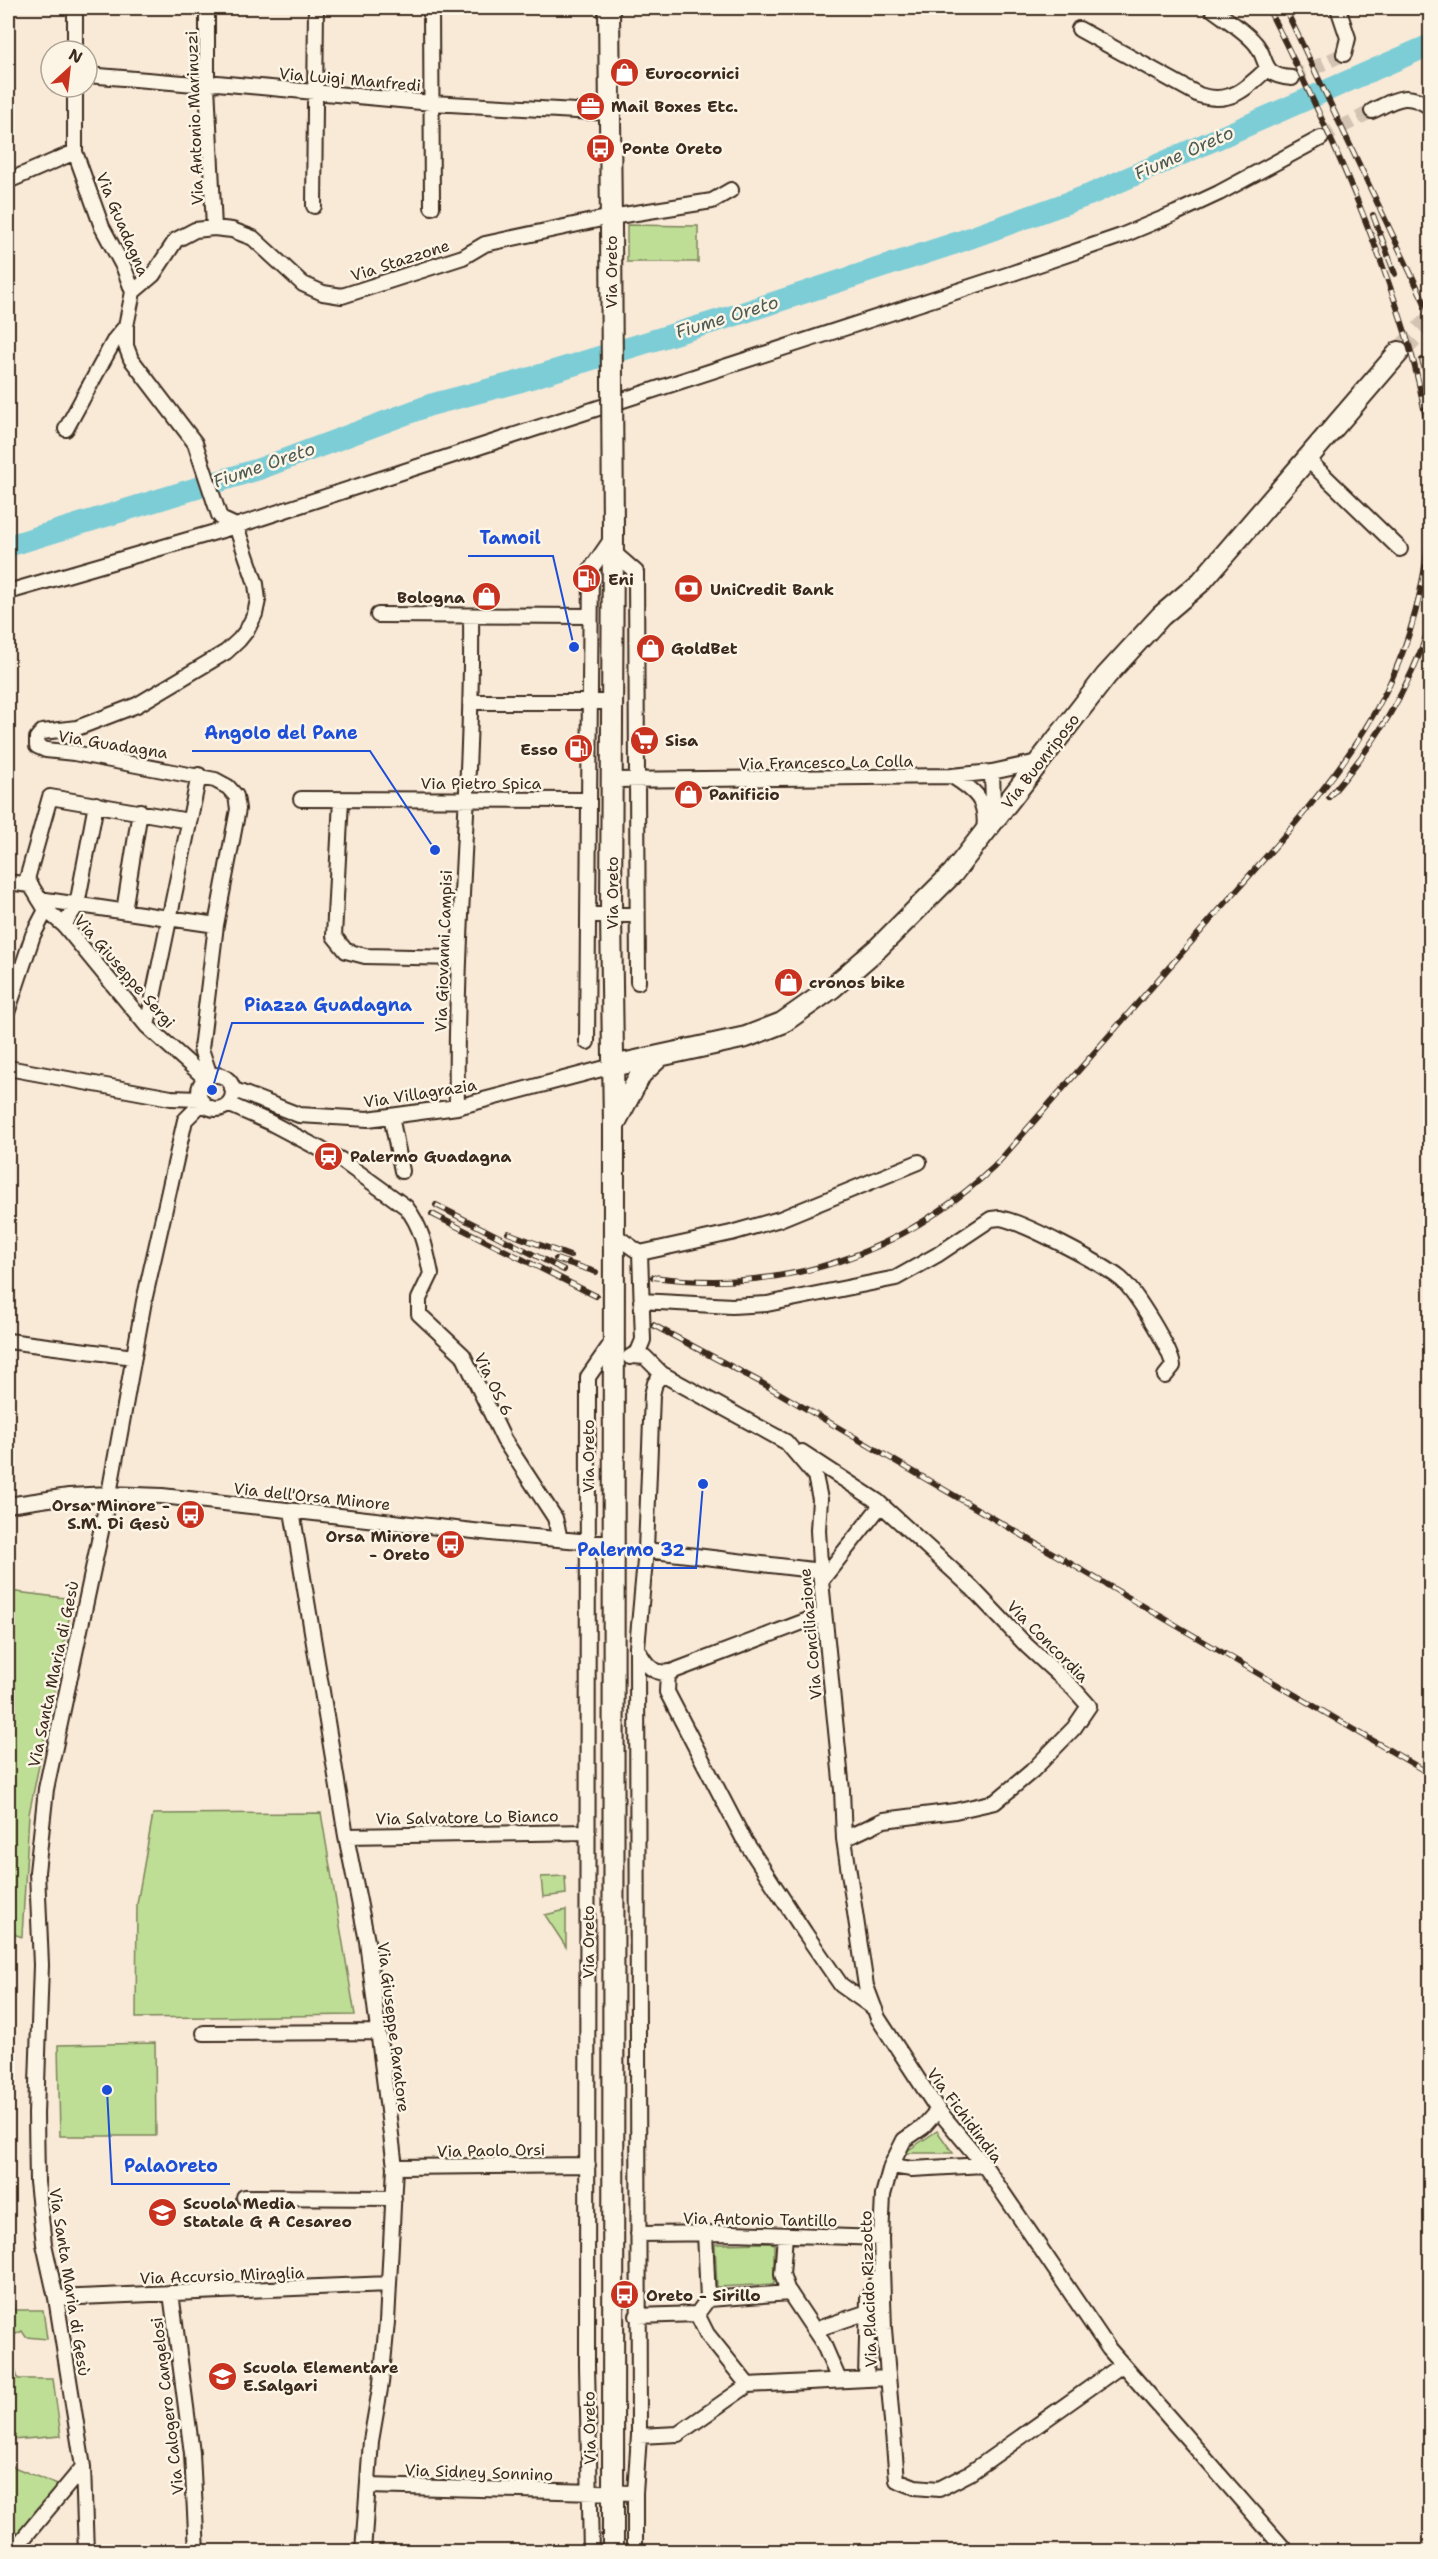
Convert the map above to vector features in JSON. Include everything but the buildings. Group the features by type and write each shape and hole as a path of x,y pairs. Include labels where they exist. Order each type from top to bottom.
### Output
{"street":[{"path":"75,8 75,39"},
{"name":"Via Antonio Marinuzzi","path":"207,8 207,85 214,228"},
{"path":"314,206 316,8"},
{"path":"431,8 432,207"},
{"name":"Via Oreto","path":"609,8 614,540 611,915 614,1126 613,2552"},
{"path":"1211,8 1256,43 1263,63 1268,68 1284,78 1292,78"},
{"path":"1338,8 1348,38 1344,54"},
{"path":"1079,29 1198,95 1210,99 1224,99 1235,95 1268,68"},
{"name":"Via Luigi Manfredi","path":"99,76 207,85 217,83 432,104 611,113"},
{"path":"1372,111 1401,97 1410,97 1431,107"},
{"name":"Via Guadagna","path":"75,99 75,152 102,227 124,268 133,292 126,326 126,346 131,359 195,443 219,515 223,520 236,526 256,584 258,600 255,614 240,640 206,665 137,705 77,728 42,732 37,738 38,746 46,750 199,775 228,787 236,796 238,809 216,925 201,1049 208,1077"},
{"path":"8,592 236,526 1121,236 1219,193 1321,138"},
{"path":"8,181 75,152"},
{"name":"Via Stazzone","path":"133,292 153,275 176,240 195,230 214,228 232,230 253,238 303,284 323,293 342,296 464,257 485,244 611,222 673,205 712,201 730,190"},
{"path":"66,429 115,339 126,326"},
{"name":"Via Buonriposo","path":"613,1066 746,1037 782,1023 807,1007 878,948 953,873 1106,676 1161,616 1201,582 1399,352"},
{"path":"1306,458 1400,549"},
{"name":"Via Oreto","path":"587,1042 591,568 614,540"},
{"name":"Via Oreto","path":"614,540 636,572 635,781 638,982"},
{"path":"378,615 590,616"},
{"name":"Via Giovanni Campisi","path":"457,1107 459,958 465,799 472,702 471,616"},
{"path":"472,702 613,702"},
{"name":"Via Francesco La Colla","path":"613,780 952,776 992,772 1038,762"},
{"path":"984,832 991,816 993,803 992,772"},
{"path":"147,1026 199,775"},
{"path":"952,776 970,789 985,807 987,813 984,832"},
{"path":"8,882 28,882 50,797 189,821"},
{"name":"Via Pietro Spica","path":"301,799 589,800"},
{"path":"341,800 334,936 346,951 365,956 459,958"},
{"path":"64,925 76,905 96,804"},
{"path":"124,911 140,811"},
{"name":"Via Giuseppe Sergi","path":"28,882 43,905 64,925 147,1026 208,1077"},
{"path":"8,1010 43,905 76,905 216,925"},
{"path":"588,915 636,915"},
{"path":"614,1126 641,1074 658,1058"},
{"name":"Via Villagrazia","path":"232,1089 299,1115 368,1119 457,1107 613,1066"},
{"path":"8,1068 171,1098 201,1101 212,1109 228,1104 233,1094 227,1079 222,1076 208,1077 199,1088 201,1101"},
{"name":"Via Santa Maria di Gesù","path":"86,2552 83,2467 56,2298 44,2244 37,2182 36,2114 41,1965 37,1872 46,1789 109,1494 144,1301 185,1120 201,1101"},
{"name":"Via OS 6","path":"228,1104 270,1122 341,1160 406,1208 424,1243 431,1274 419,1299 419,1314 464,1355 504,1440 555,1518 560,1539"},
{"path":"391,1116 402,1172"},
{"path":"613,1234 640,1253 732,1233 780,1219 919,1162"},
{"path":"641,1301 721,1306 767,1304 896,1278 937,1255 991,1219 1000,1218 1055,1242 1122,1281 1167,1347 1173,1366 1165,1376"},
{"path":"613,1373 638,1352 643,1340 640,1253"},
{"path":"8,1341 134,1357"},
{"name":"Via Oreto","path":"591,2552 587,2366 588,1377 613,1341"},
{"name":"Via Conciliazione","path":"632,1356 645,1358 662,1374 786,1442 815,1476 820,1498 821,1576 842,1790 844,1839 857,1938 866,1986 875,2009"},
{"path":"635,2552 635,2493 639,2436 637,1647 646,1550 652,1395 655,1383 662,1374"},
{"name":"Via Concordia","path":"786,1442 881,1505 972,1588 1089,1706 1074,1728 1032,1771 995,1802 955,1811 884,1820 844,1839"},
{"name":"Via dell'Orsa Minore","path":"8,1505 69,1496 109,1494 162,1496 613,1544"},
{"path":"646,1550 821,1576 881,1505"},
{"name":"Via Giuseppe Paratore","path":"292,1511 346,1836 367,1941 395,2167 381,2383 371,2441 363,2552"},
{"path":"637,1647 646,1664 653,1670 661,1673 668,1672 824,1614"},
{"name":"Via Fichidindia","path":"668,1672 667,1692 743,1838 841,1985 875,2009 896,2048 938,2110 984,2165 1122,2365 1190,2438 1287,2552"},
{"name":"Via Salvatore Lo Bianco","path":"346,1836 588,1832"},
{"path":"204,2033 378,2032"},
{"name":"Via Placido Rizzotto","path":"938,2110 923,2127 904,2139 891,2166 882,2195 881,2238 887,2378 897,2480 915,2487 939,2489 970,2473 1122,2365"},
{"name":"Via Paolo Orsi","path":"395,2167 588,2165"},
{"path":"891,2166 912,2169 984,2165"},
{"path":"244,2197 394,2198"},
{"path":"698,2314 708,2299 705,2233"},
{"name":"Via Antonio Tantillo","path":"638,2234 705,2233 881,2238"},
{"path":"785,2235 782,2274 790,2294 817,2334 839,2380"},
{"path":"866,2379 868,2297 883,2271"},
{"name":"Via Accursio Miraglia","path":"56,2298 389,2284"},
{"name":"Via Calogero Cangelosi","path":"171,2293 192,2453 197,2552"},
{"path":"708,2299 790,2294"},
{"path":"817,2334 823,2326 868,2312"},
{"path":"638,2316 698,2314"},
{"path":"698,2314 707,2334 748,2385"},
{"path":"639,2436 678,2434 748,2385 887,2378"},
{"path":"12,2552 83,2467"},
{"name":"Via Sidney Sonnino","path":"368,2486 635,2493"}],"green space":[{"path":"627,225 698,226 698,262 627,262"},
{"path":"8,1591 73,1599 29,1814 22,1937 8,1932"},
{"path":"321,1813 355,2015 136,2018 137,1904 153,1814"},
{"path":"565,1876 566,1894 543,1897 541,1877"},
{"path":"566,1910 566,1947 545,1915"},
{"path":"155,2043 156,2136 60,2136 58,2045"},
{"path":"937,2131 953,2153 904,2153"},
{"path":"774,2243 774,2284 717,2287 715,2244"},
{"path":"8,2295 11,2295 14,2310 43,2310 47,2339 26,2337 22,2331 8,2338"},
{"path":"8,2358 13,2363 18,2379 53,2379 61,2436 12,2440 9,2465 60,2486 8,2545"}],"waterway":[{"name":"Fiume Oreto","path":"8,546 259,469 430,405 521,381 736,315 956,243 1089,195 1430,45"}],"tunnel":[{"path":"1292,78 1344,54"},
{"path":"1321,138 1372,111"},
{"path":"1399,352 1430,320"}],"railway":[{"path":"1268,8 1330,137 1384,270 1419,384 1430,455"},
{"path":"1285,8 1430,314"},
{"path":"1373,215 1395,274"},
{"path":"1422,360 1430,385"},
{"path":"653,1277 701,1281 748,1280 793,1273 836,1262 878,1246 918,1225 957,1198 994,1167 1292,827 1346,758 1368,724 1403,652 1424,572 1430,526"},
{"path":"1329,797 1361,757 1401,695 1430,625"},
{"path":"436,1205 564,1270"},
{"path":"432,1214 596,1296"},
{"path":"508,1233 570,1256"},
{"path":"556,1259 596,1272"},
{"path":"653,1325 762,1383 1430,1774"}],"place":[{"name":"Eurocornici","path":"624,73"},
{"name":"Mail Boxes Etc.","path":"590,106"},
{"name":"Ponte Oreto","path":"601,148"},
{"name":"Eni","path":"587,579"},
{"name":"UniCredit Bank","path":"689,589"},
{"name":"Bologna","path":"486,597"},
{"name":"Tamoil","path":"574,647"},
{"name":"GoldBet","path":"650,648"},
{"name":"Sisa","path":"644,740"},
{"name":"Esso","path":"579,749"},
{"name":"Panificio","path":"688,794"},
{"name":"Angolo del Pane","path":"435,850"},
{"name":"cronos bike","path":"788,982"},
{"name":"Piazza Guadagna","path":"212,1090"},
{"name":"Palermo Guadagna","path":"329,1156"},
{"name":"Palermo 32","path":"703,1484"},
{"name":"Orsa Minore - S.M. Di Gesù","path":"191,1514"},
{"name":"Orsa Minore - Oreto","path":"451,1545"},
{"name":"PalaOreto","path":"107,2090"},
{"name":"Scuola Media Statale G A Cesareo","path":"162,2212"},
{"name":"Oreto - Sirillo","path":"625,2295"},
{"name":"Scuola Elementare E.Salgari","path":"222,2376"}]}
